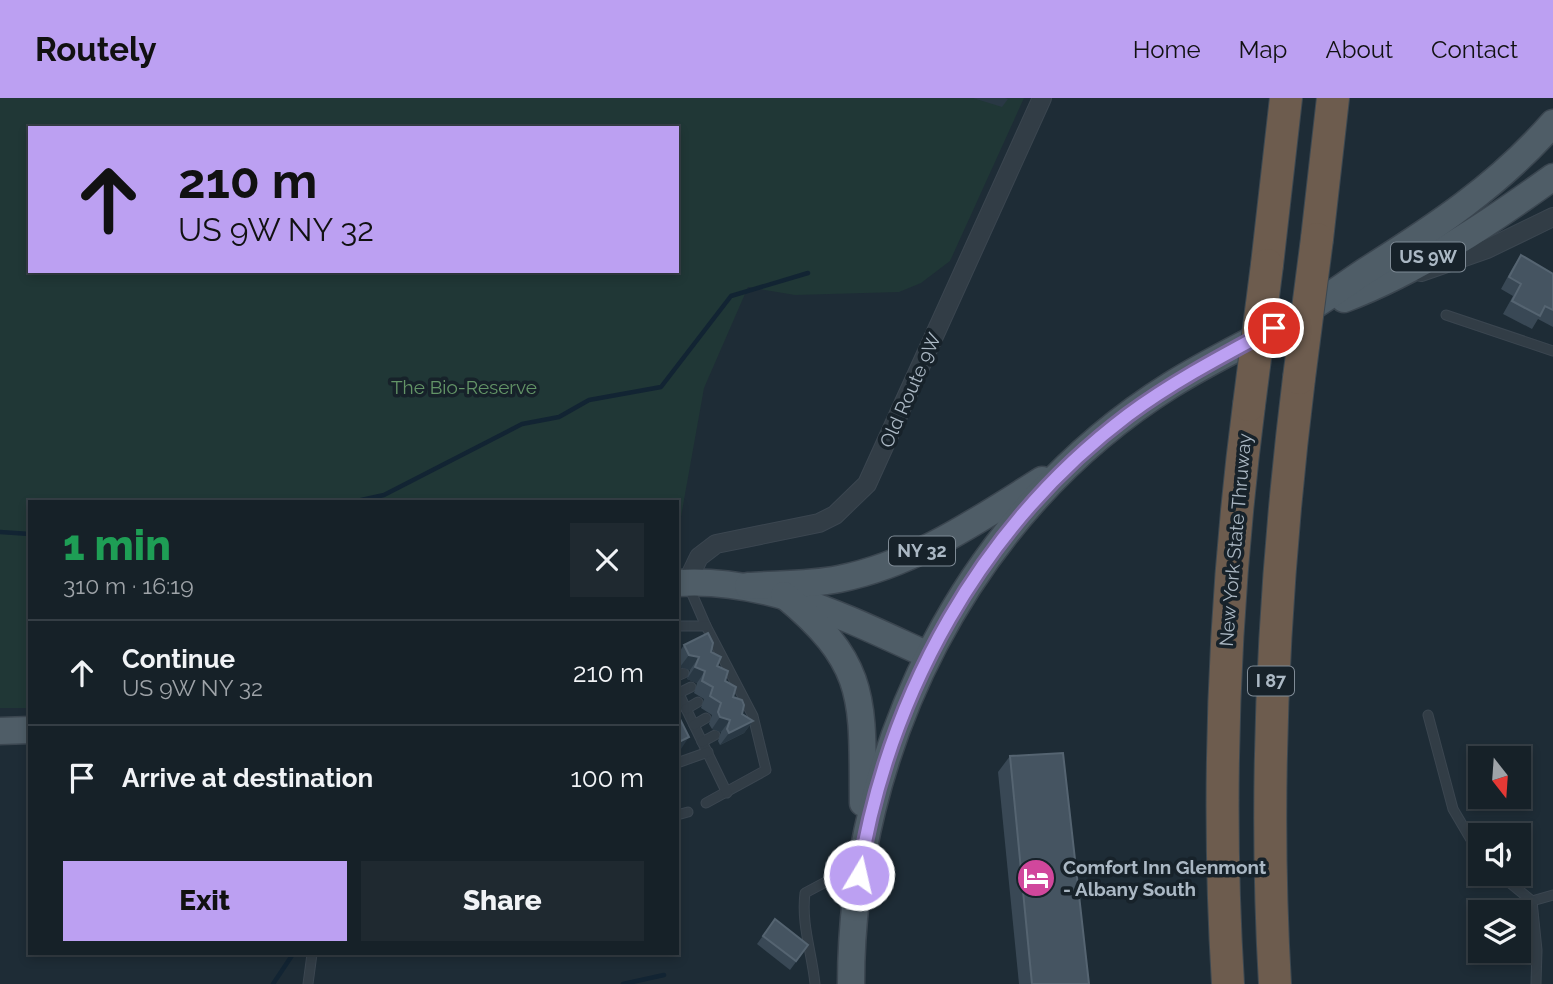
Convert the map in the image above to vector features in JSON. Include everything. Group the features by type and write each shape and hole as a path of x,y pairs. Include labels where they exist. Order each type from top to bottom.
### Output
{"highway":[{"name":"New York State Thruway","path":"1228,984 1222,832 1223,688 1231,563 1286,98"},
{"name":"I 87","path":"1275,984 1269,832 1271,676 1284,508 1334,98"}],"main road":[{"name":"US 9W","path":"1525,155 1553,123"},
{"name":"US 9W","path":"850,983 852,928 859,875 883,764 928,655 959,601 995,549 1077,459 1111,429 1168,387 1293,318 1441,225 1553,132"},
{"name":"US 9W","path":"1293,318 1381,285 1506,209 1553,177"},
{"name":"NY 32","path":"682,582 748,586 824,581 883,567 948,537 1077,459"},
{"name":"NY 32","path":"748,586 825,609 928,655"},
{"path":"784,595 834,642 854,680 861,710 864,844"},
{"path":"0,731 28,730"}],"street":[{"name":"Old Route 9W","path":"682,582 699,556 716,544 819,523 835,515 867,484 1042,98"},
{"path":"1381,285 1487,249 1553,217"}],"lane":[{"path":"1446,315 1553,351"},
{"path":"682,582 721,655 725,671 750,718 765,770 706,803"},
{"path":"679,626 706,626"},
{"path":"708,661 721,655"},
{"path":"679,692 691,687"},
{"path":"679,694 727,793"},
{"path":"686,709 698,702"},
{"path":"1428,715 1453,809 1468,835"},
{"path":"694,725 706,718"},
{"path":"702,741 715,735"},
{"path":"679,762 708,752"},
{"path":"679,814 688,812"},
{"path":"815,984 812,954 802,917 805,893 835,877 859,875"},
{"path":"1514,886 1532,901 1536,984"},
{"path":"1532,901 1553,895"},
{"path":"308,984 313,955"}],"green space":[{"name":"The Bio-Reserve","path":"0,98 1024,98 950,261 921,283 899,292 795,295 748,287 704,388 679,528 679,500 28,500 28,708 0,708"}],"building":[{"path":"1521,255 1553,274 1553,310 1545,306 1540,316 1512,301 1521,284 1509,277"},
{"path":"708,633 713,643 711,652 721,657 717,666 728,671 725,681 736,687 733,697 742,700 742,714 753,721 729,733 727,729 730,720 720,717 718,712 721,703 710,696 713,687 702,681 705,671 695,667 699,657 689,655 684,645"},
{"path":"679,717 689,737 679,742"},
{"name":"Comfort Inn Glenmont - Albany South","path":"1063,753 1089,984 1032,984 1010,756"},
{"path":"775,919 808,945 796,961 763,936"}],"waterway":[{"path":"361,500 384,495 522,424 559,417 589,400 661,387 731,296 808,273"},
{"path":"0,532 28,534"},
{"path":"273,984 292,955"},
{"path":"623,984 664,975"}],"place":[{"name":"Comfort Inn Glenmont - Albany South","path":"1036,878"}],"route":[{"path":"859,875 876,788 910,692 950,615 995,549 1026,511 1111,429 1168,387 1274,328"}]}
